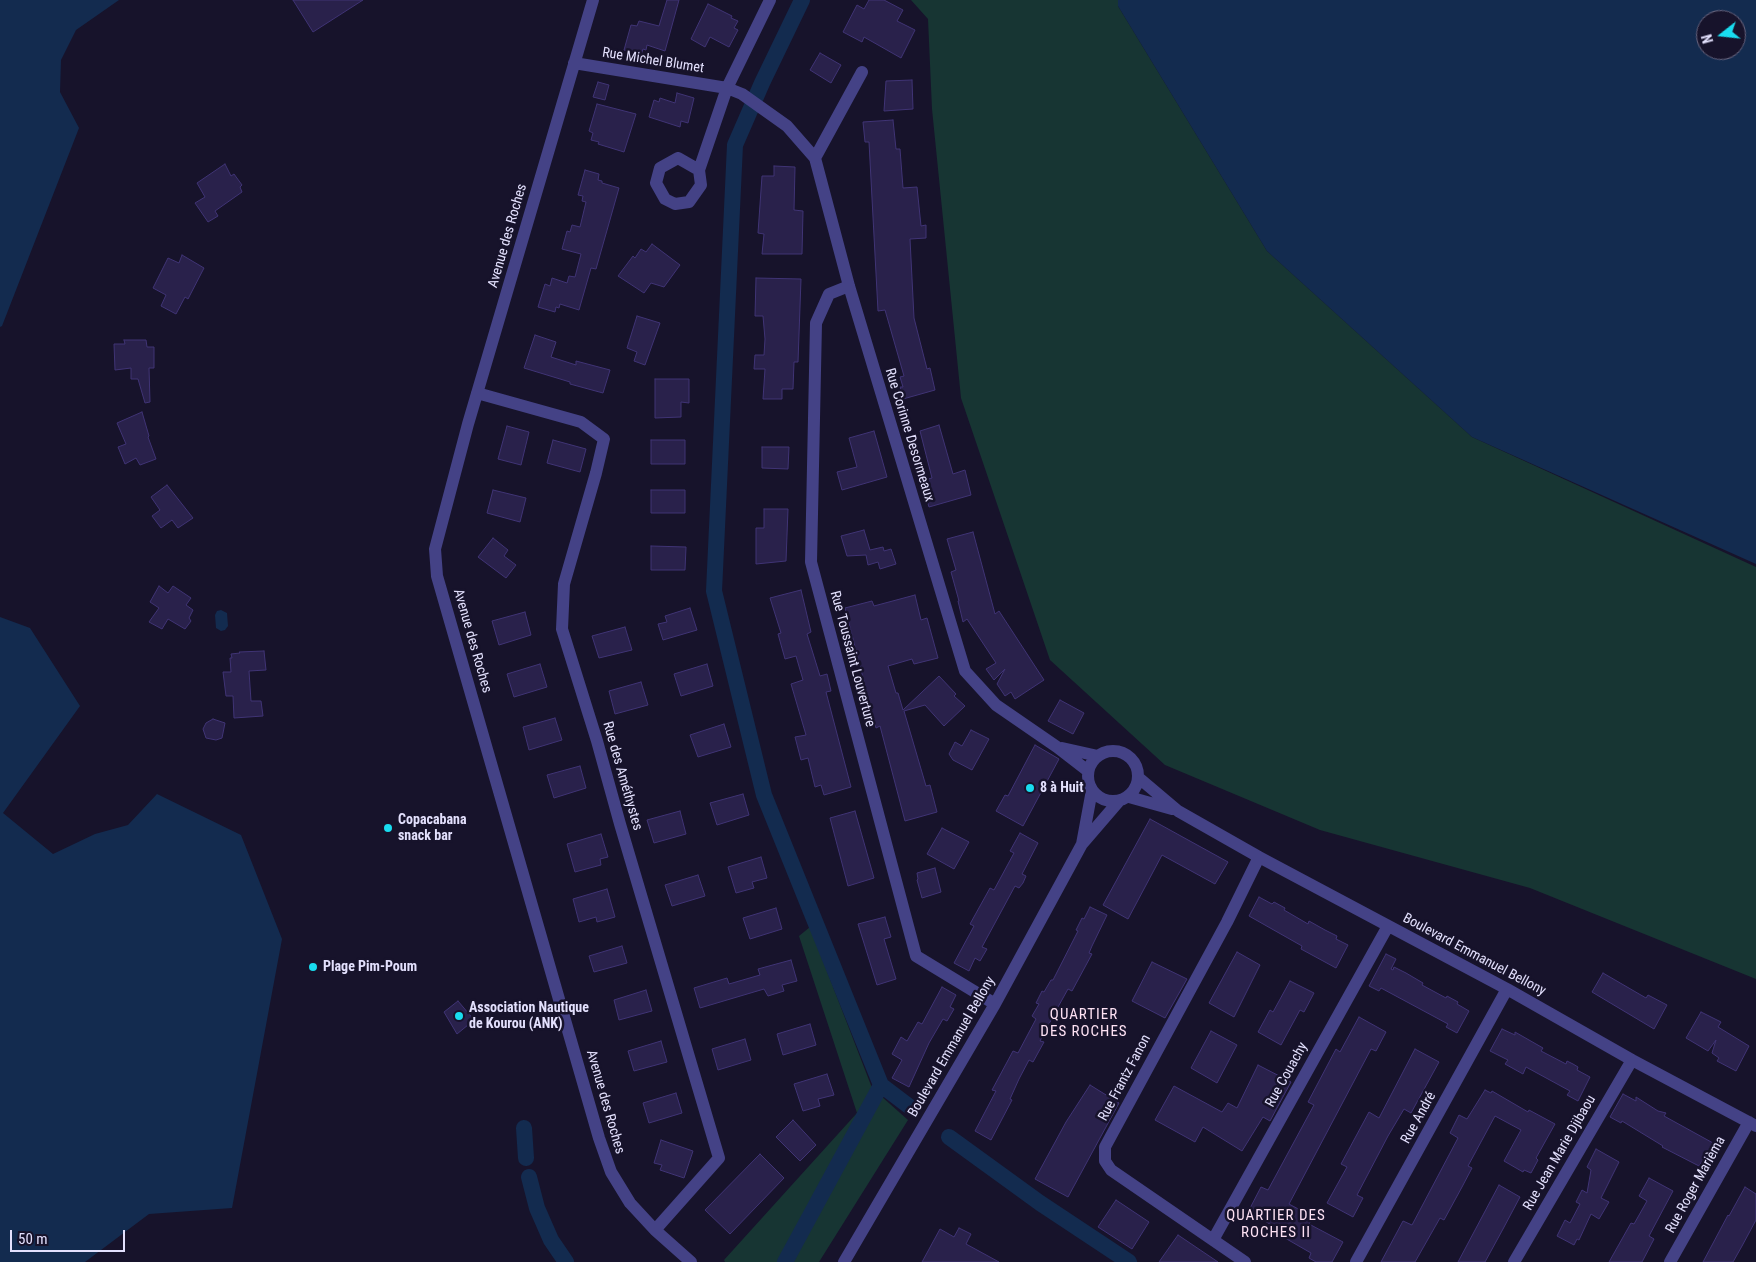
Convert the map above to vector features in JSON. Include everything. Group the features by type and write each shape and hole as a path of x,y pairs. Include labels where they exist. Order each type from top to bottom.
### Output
{"street":[{"name":"Avenue des Roches","path":"593,0 448,494 435,549 437,576 611,1172 630,1203 655,1230 691,1262"},
{"path":"699,170 727,88 770,0"},
{"name":"Rue Michel Blumet","path":"574,63 727,88 742,94"},
{"path":"815,158 862,72"},
{"name":"Rue Corinne Desormeaux","path":"742,94 788,126 815,158 849,286 965,671 996,705 1088,771"},
{"name":"Rue Toussaint Louverture","path":"849,286 829,294 816,323 811,562 916,956 996,1004"},
{"name":"Rue des Améthystes","path":"477,393 581,422 604,439 564,584 562,630 597,741 720,1158 655,1230"},
{"name":"Rue Corinne Desormeaux","path":"1057,747 1098,756"},
{"path":"1105,752 1121,752 1131,758 1137,766 1139,778 1136,788 1124,799 1108,802 1098,797 1092,790 1088,781 1088,771 1092,762 1098,756 1105,752"},
{"name":"Boulevard Emmanuel Bellony","path":"1139,778 1178,811 1259,857 1507,989 1632,1060 1752,1124"},
{"name":"Boulevard Emmanuel Bellony","path":"1082,844 1092,790"},
{"name":"Boulevard Emmanuel Bellony","path":"844,1262 996,1004 1082,844 1124,799 1178,811"},
{"name":"Rue Frantz Fanon","path":"1245,1262 1111,1170 1105,1161 1105,1147 1227,922 1259,857"},
{"name":"Rue Couachy","path":"1213,1240 1388,926"},
{"name":"Rue André","path":"1356,1262 1507,989"},
{"name":"Rue Jean Marie Djibaou","path":"1514,1262 1632,1060"},
{"name":"Rue Roger Marièma","path":"1670,1262 1752,1124"}],"green space":[{"path":"911,0 1118,0 1118,6 1267,251 1472,437 1756,567 1756,979 1530,888 1320,830 1165,765 1050,660 961,398 932,109 928,19"},
{"path":"810,927 872,1088 908,1120 819,1262 725,1262 724,1260 857,1113 799,936"}],"water":[{"path":"0,0 119,0 76,30 61,60 60,92 79,128 0,327"},
{"path":"1118,0 1756,0 1756,564 1472,437 1267,251 1118,6"},
{"path":"221,610 227,613 228,626 225,630 221,631 216,628 215,615 217,611"},
{"path":"0,617 30,628 80,706 3,813 53,854 95,834 128,825 157,794 241,835 282,939 232,1208 149,1214 85,1262 0,1262"}],"building":[{"path":"293,0 363,0 313,32"},
{"path":"667,0 679,0 665,51 647,45 646,50 643,49 641,55 624,50 631,25 637,26 639,21 659,26"},
{"path":"869,0 884,0 903,10 897,21 915,30 901,58 864,37 862,42 843,32 857,5 864,9"},
{"path":"708,4 738,21 734,28 738,30 729,47 710,37 705,47 691,39"},
{"path":"820,53 841,65 831,83 810,70"},
{"path":"912,80 913,109 884,111 886,81"},
{"path":"598,82 609,85 605,100 593,97"},
{"path":"677,93 694,98 688,123 681,121 680,127 649,117 654,100 659,102 660,98 675,103"},
{"path":"597,104 636,114 624,152 591,140 593,133 589,131"},
{"path":"893,120 896,149 900,149 903,188 917,187 921,226 926,225 926,238 910,239 914,318 927,369 930,368 935,390 903,399 900,387 903,387 900,377 904,376 885,310 878,311 869,142 865,142 863,122"},
{"path":"225,164 231,176 234,174 242,185 240,187 242,192 215,211 218,216 208,222 195,203 205,197 197,183"},
{"path":"774,166 795,167 794,210 803,211 802,254 762,254 764,234 758,233 762,176 774,176"},
{"path":"585,170 599,174 598,180 602,181 602,183 619,188 596,269 591,268 579,310 560,304 559,308 556,307 555,312 538,307 545,284 550,286 552,278 567,283 569,276 575,277 581,254 562,249 567,231 570,232 572,225 580,227 586,202 582,201 583,196 578,195"},
{"path":"652,244 680,265 664,287 651,283 644,293 618,276 633,256 635,258 641,249 646,252"},
{"path":"182,255 204,268 188,299 185,297 176,314 161,306 166,295 153,288 168,258 179,263"},
{"path":"756,278 801,279 798,362 794,362 793,389 782,389 782,399 763,399 765,369 754,369 755,355 764,355 765,339 763,316 755,316"},
{"path":"637,316 660,323 645,365 634,361 637,352 627,348"},
{"path":"535,335 556,342 551,357 576,365 576,361 610,370 603,393 524,368"},
{"path":"124,340 146,340 147,347 154,347 154,368 149,368 150,402 145,403 138,379 131,379 131,368 115,370 114,344 125,344"},
{"path":"655,379 689,379 689,403 681,402 681,417 655,418"},
{"path":"142,412 156,459 140,465 136,458 125,464 118,447 126,444 117,423"},
{"path":"939,425 953,474 965,470 971,495 929,507 921,481 932,478 920,431"},
{"path":"507,426 529,432 521,465 498,459"},
{"path":"874,431 887,477 842,490 837,472 857,467 849,438"},
{"path":"553,440 586,449 580,472 547,463"},
{"path":"651,440 685,440 685,464 651,464"},
{"path":"762,447 789,447 788,469 762,468"},
{"path":"167,485 193,518 178,528 172,520 161,528 152,516 160,510 151,497"},
{"path":"493,490 526,498 520,522 487,513"},
{"path":"651,490 685,490 685,513 651,513"},
{"path":"764,509 788,509 786,561 756,564 756,528 764,528"},
{"path":"864,530 870,550 883,547 884,551 891,549 896,564 880,569 878,562 868,565 866,555 847,556 841,536"},
{"path":"973,532 995,614 999,611 1044,680 1015,699 1011,692 1005,696 997,684 1005,669 994,680 986,669 996,663 967,619 963,622 951,572 956,570 947,539"},
{"path":"493,538 508,550 504,556 516,565 506,578 478,557"},
{"path":"651,546 686,547 685,570 651,570"},
{"path":"159,586 168,593 173,586 191,598 186,605 193,610 189,618 191,621 185,629 168,619 162,629 149,622 159,608 150,602"},
{"path":"801,590 811,632 807,634 820,676 827,674 831,691 826,692 851,787 824,795 821,785 815,787 808,758 801,760 795,737 806,735 791,684 803,680 796,656 785,659 778,634 781,633 770,598"},
{"path":"915,595 921,620 927,618 938,658 914,664 912,659 888,666 903,710 939,676 956,694 954,696 965,706 944,726 925,705 904,711 926,786 930,785 937,812 905,821 880,726 876,728 845,608 872,601 874,606"},
{"path":"690,608 697,630 663,640 658,624 667,622 665,616"},
{"path":"525,612 531,635 499,645 492,621"},
{"path":"625,627 632,650 599,658 592,636"},
{"path":"264,651 266,670 249,671 251,701 261,701 263,716 234,718 233,696 226,696 223,672 231,672 231,654"},
{"path":"540,664 547,687 514,697 507,674"},
{"path":"707,664 713,686 681,696 674,674"},
{"path":"641,682 648,705 615,714 609,691"},
{"path":"1060,700 1084,713 1073,734 1048,721"},
{"path":"555,718 562,740 529,750 523,727"},
{"path":"213,719 225,723 222,738 216,740 206,738 203,729 206,723"},
{"path":"724,724 731,747 698,757 690,735"},
{"path":"971,730 989,739 972,770 953,760 949,754 955,742 962,746"},
{"path":"1035,745 1059,759 1023,826 996,811 1005,795 1008,796"},
{"path":"580,766 586,788 554,798 547,775"},
{"path":"743,794 749,815 717,825 710,803"},
{"path":"680,811 686,834 654,843 647,820"},
{"path":"855,811 874,878 848,886 830,818"},
{"path":"1150,819 1228,862 1215,884 1162,855 1128,919 1103,905"},
{"path":"942,828 969,842 954,869 927,854"},
{"path":"1020,833 1038,843 1022,874 1026,876 1019,888 1015,886 982,947 987,949 980,961 975,958 969,971 954,963 974,926 970,924 990,888 994,890 1014,853 1010,851"},
{"path":"601,834 608,857 600,859 601,865 575,872 567,844"},
{"path":"761,857 767,878 752,882 754,888 736,893 728,867"},
{"path":"935,868 941,892 922,898 917,873"},
{"path":"698,875 705,896 672,906 665,885"},
{"path":"607,889 615,917 597,922 596,917 579,922 573,899"},
{"path":"1259,897 1272,904 1274,902 1308,924 1309,921 1337,936 1336,939 1348,945 1336,968 1301,949 1302,946 1249,916"},
{"path":"1090,907 1107,915 1089,953 1092,954 1072,991 1068,989 1058,1007 1040,1041 1044,1042 1033,1062 1029,1060 1010,1099 1012,1100 991,1140 975,1131 996,1091 992,1090 1013,1051 1018,1053 1036,1019 1032,1016 1039,1004 1036,1003 1042,991 1044,992 1051,980 1053,980 1078,931 1076,930 1082,918 1084,919"},
{"path":"776,908 782,929 750,939 743,918"},
{"path":"885,917 891,937 884,939 896,979 877,985 858,924"},
{"path":"622,946 627,963 594,972 589,956"},
{"path":"1237,952 1260,965 1234,1017 1209,1003"},
{"path":"1386,954 1396,959 1391,969 1393,970 1394,967 1406,973 1423,983 1422,985 1446,998 1447,996 1458,1002 1457,1004 1469,1011 1457,1033 1446,1027 1448,1024 1381,988 1379,991 1369,986"},
{"path":"791,960 797,981 782,985 784,991 768,996 764,989 700,1008 694,988 727,978 729,984 760,975 758,969"},
{"path":"1152,962 1187,979 1165,1018 1132,1001"},
{"path":"1603,973 1646,998 1648,995 1667,1005 1654,1029 1592,992"},
{"path":"1290,981 1314,993 1304,1012 1300,1010 1281,1045 1258,1032 1270,1010 1273,1012"},
{"path":"942,987 956,995 950,1007 954,1009 947,1021 943,1019 929,1043 909,1087 892,1078 902,1060 892,1054 901,1037 907,1041 918,1022 922,1024"},
{"path":"646,990 652,1011 619,1020 614,1000"},
{"name":"Association Nautique de Kourou (ANK)","path":"458,1001 474,1020 457,1034 444,1012"},
{"path":"1701,1012 1721,1022 1718,1027 1749,1046 1736,1071 1717,1061 1719,1058 1712,1053 1716,1040 1708,1051 1686,1038"},
{"path":"1359,1017 1386,1032 1376,1051 1371,1049 1289,1204 1313,1217 1309,1224 1343,1242 1332,1262 1316,1262 1309,1258 1311,1253 1278,1234 1281,1230 1248,1212 1261,1187 1268,1190 1314,1105 1308,1102 1336,1049 1340,1052"},
{"path":"810,1024 816,1045 783,1055 777,1034"},
{"path":"1502,1029 1515,1035 1515,1032 1543,1048 1541,1051 1566,1064 1567,1061 1573,1064 1578,1067 1577,1070 1590,1077 1578,1101 1567,1095 1570,1091 1526,1067 1523,1074 1505,1064 1508,1060 1490,1051"},
{"path":"1211,1031 1237,1045 1217,1083 1191,1068"},
{"path":"745,1039 751,1060 718,1070 712,1049"},
{"path":"661,1041 667,1062 634,1071 628,1051"},
{"path":"1415,1049 1439,1062 1411,1113 1404,1109 1388,1136 1357,1195 1363,1198 1353,1217 1327,1203 1347,1167 1341,1164 1369,1112 1379,1118"},
{"path":"1258,1065 1291,1082 1270,1121 1263,1117 1242,1151 1203,1127 1195,1142 1155,1120 1174,1086 1222,1112 1228,1103 1237,1108"},
{"path":"827,1074 834,1095 818,1099 820,1106 803,1111 794,1084"},
{"path":"1090,1085 1119,1103 1068,1197 1035,1179 1066,1122"},
{"path":"1485,1090 1491,1093 1492,1091 1528,1112 1529,1110 1555,1124 1536,1158 1538,1160 1531,1173 1524,1170 1523,1172 1504,1161 1521,1130 1495,1116 1468,1166 1472,1168 1444,1220 1440,1218 1415,1262 1381,1262 1403,1221 1412,1225 1458,1138 1450,1133 1459,1115 1467,1119"},
{"path":"676,1093 682,1113 649,1123 643,1103"},
{"path":"1623,1094 1636,1101 1636,1097 1658,1111 1666,1113 1664,1116 1713,1143 1699,1166 1662,1147 1622,1121 1621,1123 1610,1117"},
{"path":"793,1120 816,1145 800,1161 776,1137"},
{"path":"661,1140 693,1151 684,1178 660,1170 662,1165 654,1163"},
{"path":"1596,1149 1619,1162 1601,1198 1609,1202 1599,1219 1591,1214 1579,1240 1577,1239 1574,1245 1557,1236 1565,1220 1570,1223 1580,1204 1576,1202 1582,1190 1587,1193 1591,1170 1587,1167"},
{"path":"760,1154 784,1178 730,1234 705,1210"},
{"path":"1649,1178 1673,1191 1649,1236 1654,1239 1642,1262 1609,1262 1631,1223 1634,1224 1647,1201 1639,1196"},
{"path":"1499,1185 1520,1197 1503,1229 1485,1262 1458,1262"},
{"path":"1745,1187 1756,1194 1756,1220 1742,1246 1733,1262 1703,1262 1728,1215"},
{"path":"1116,1200 1149,1222 1132,1249 1098,1227"},
{"path":"959,1228 971,1234 966,1244 999,1262 922,1262 940,1229 954,1237"},
{"path":"1178,1235 1218,1262 1159,1262"}],"waterway":[{"path":"802,0 735,145 714,591 764,795 881,1085 910,1107"},
{"path":"785,1262 881,1085"},
{"path":"524,1128 526,1158"},
{"path":"949,1137 1040,1203 1129,1262"},
{"path":"529,1177 537,1208 551,1240 566,1262"}],"place":[{"name":"8 à Huit","path":"1030,788"},
{"name":"Copacabana snack bar","path":"388,828"},
{"name":"Plage Pim-Poum","path":"313,967"},
{"name":"Association Nautique de Kourou (ANK)","path":"459,1016"}],"district":[{"name":"QUARTIER DES ROCHES","path":"1084,1024"},
{"name":"QUARTIER DES ROCHES II","path":"1276,1224"}]}
